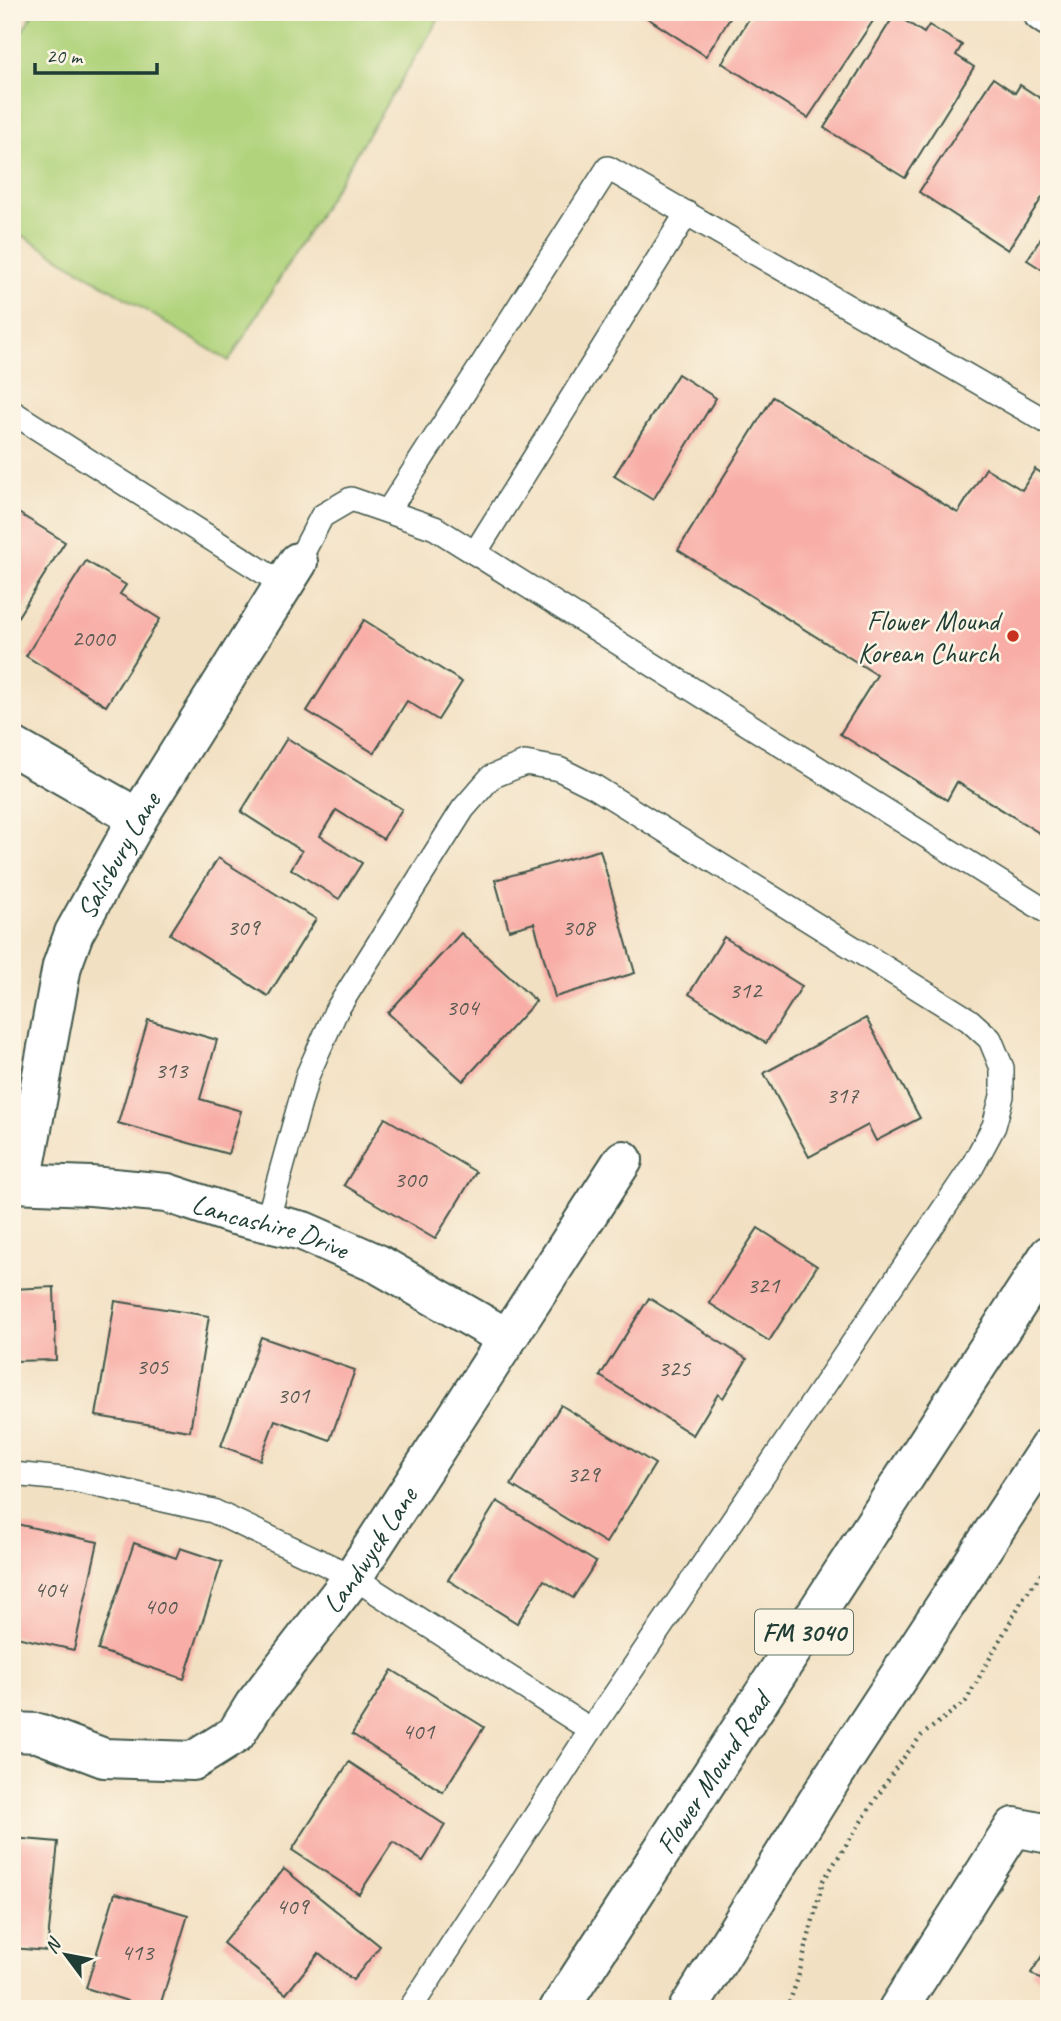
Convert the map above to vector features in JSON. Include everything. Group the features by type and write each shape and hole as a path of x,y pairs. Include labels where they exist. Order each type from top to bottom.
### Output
{"street":[{"path":"1042,12 1049,17"},
{"name":"Salisbury Lane","path":"17,1183 62,966 74,933 138,818 291,573"},
{"path":"12,746 138,818"},
{"name":"Landwyck Lane","path":"12,1732 38,1733 104,1758 193,1761 236,1734 254,1704 353,1577 622,1160"},
{"name":"Lancashire Drive","path":"17,1183 167,1193 234,1214 303,1231 378,1264 507,1338"},
{"name":"Flower Mound Road","path":"559,2009 1049,1255"},
{"path":"688,2009 832,1778 1049,1447"},
{"path":"898,2009 1031,1830"}],"lane":[{"path":"388,511 608,168 1049,423"},
{"path":"475,553 687,213"},
{"path":"12,412 291,573 322,516 351,499 435,528 1049,913"},
{"path":"267,1222 307,1074 336,1011 463,809 491,777 525,763 559,769 595,787 969,1020 990,1039 1002,1068 1002,1096 994,1126 972,1167 591,1730 410,2009"},
{"path":"12,1474 74,1480 214,1511 353,1577 591,1730"}],"path":[{"path":"787,2009 798,1978 823,1881 897,1766 921,1736 966,1701 1024,1597 1049,1564"}],"green space":[{"path":"34,12 443,12 229,361 12,229 12,48"}],"building":[{"path":"638,12 734,12 706,56"},
{"path":"753,12 879,12 808,118 722,63"},
{"path":"895,14 924,33 929,25 962,45 956,55 974,67 905,178 824,128"},
{"path":"993,78 1015,93 1020,85 1049,104 1049,187 1008,250 919,192"},
{"path":"1049,226 1049,274 1027,260"},
{"path":"678,374 716,398 653,500 614,476"},
{"path":"773,397 958,513 986,468 1022,490 1035,469 1049,478 1049,839 957,782 947,800 840,734 877,675 678,550"},
{"path":"12,509 65,542 12,626"},
{"path":"86,561 126,585 120,594 160,619 106,706 26,656"},
{"path":"364,620 462,682 438,720 407,701 374,753 307,711"},
{"path":"287,738 402,809 383,839 336,810 320,836 362,863 339,899 291,869 302,851 241,812"},
{"path":"600,850 635,973 555,997 534,923 509,930 495,880"},
{"path":"218,858 316,919 268,996 170,934"},
{"path":"461,933 536,1001 463,1081 388,1013"},
{"path":"724,937 802,986 766,1043 689,994"},
{"path":"866,1018 920,1118 876,1141 868,1125 809,1157 764,1073"},
{"path":"148,1020 217,1040 200,1099 241,1111 228,1154 118,1123"},
{"path":"385,1118 476,1172 435,1239 344,1185"},
{"path":"758,1228 817,1266 769,1341 709,1303"},
{"path":"54,1287 56,1360 12,1361 12,1289"},
{"path":"649,1298 747,1359 723,1398 718,1394 693,1435 600,1376"},
{"path":"115,1301 209,1316 190,1431 96,1416"},
{"path":"261,1337 355,1370 330,1440 275,1420 260,1460 221,1446"},
{"path":"561,1405 655,1464 606,1543 511,1485"},
{"path":"497,1501 596,1562 573,1598 544,1580 517,1623 448,1580"},
{"path":"12,1523 98,1542 74,1650 12,1636"},
{"path":"134,1543 176,1558 180,1548 222,1562 184,1679 98,1650"},
{"path":"392,1670 484,1727 443,1792 352,1734"},
{"path":"349,1762 445,1825 423,1861 393,1842 359,1894 292,1850"},
{"path":"12,1838 58,1842 47,1951 12,1948"},
{"path":"284,1869 380,1946 353,1980 319,1953 286,1994 223,1943"},
{"path":"115,1893 188,1915 159,2009 86,1988"},
{"path":"1049,1945 1049,1985 1031,1973"}],"place":[{"name":"Flower Mound Korean Church","path":"1013,636"}]}
